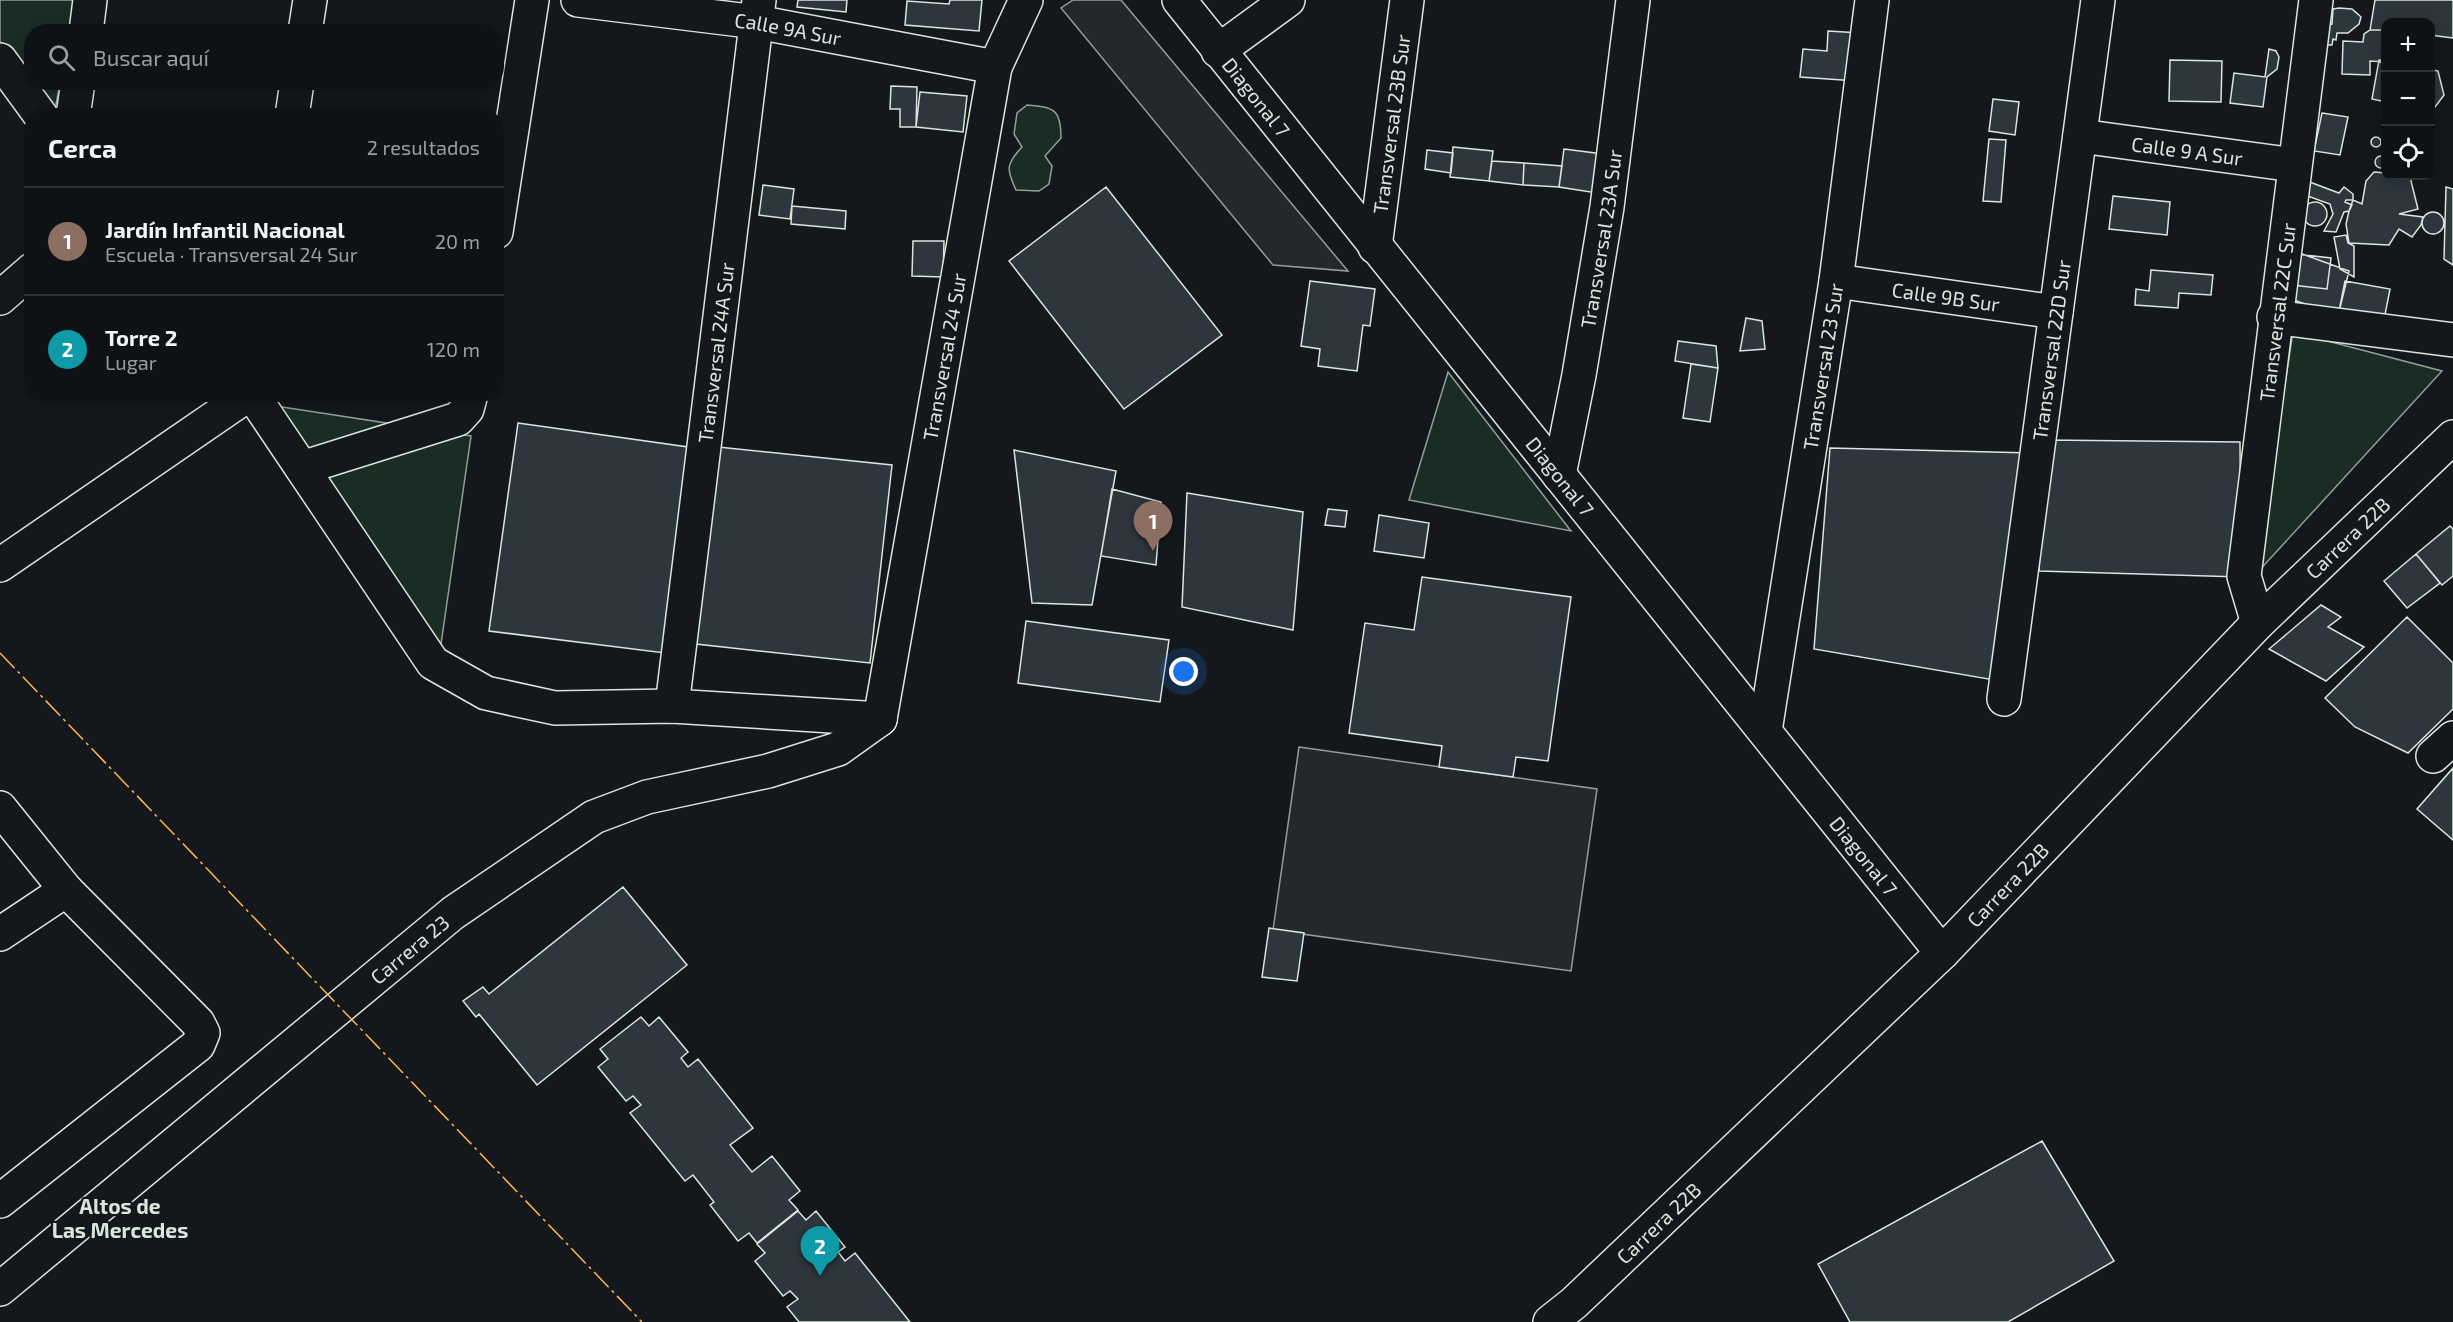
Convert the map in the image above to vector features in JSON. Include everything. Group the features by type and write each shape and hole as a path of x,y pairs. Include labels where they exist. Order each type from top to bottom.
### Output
{"street":[{"path":"87,24 90,0"},
{"path":"306,24 310,0"},
{"path":"504,180 532,0"},
{"name":"Calle 9A Sur","path":"578,0 758,11 995,67"},
{"name":"Transversal 24 Sur","path":"880,718 995,67 1026,0"},
{"name":"Diagonal 7","path":"1179,0 1942,952"},
{"path":"1218,51 1288,0"},
{"name":"Transversal 23B Sur","path":"1375,247 1407,0"},
{"name":"Transversal 23A Sur","path":"1558,475 1579,375 1607,207 1633,0"},
{"name":"Transversal 23 Sur","path":"1764,730 1836,281 1872,0"},
{"name":"Transversal 22D Sur","path":"2004,699 2098,0"},
{"name":"Transversal 22C Sur","path":"2258,623 2244,576 2274,316 2316,0"},
{"name":"Transversal 24A Sur","path":"672,706 758,11"},
{"path":"0,60 35,108"},
{"path":"74,108 77,90"},
{"path":"293,108 296,90"},
{"name":"Calle 9 A Sur","path":"2080,136 2294,165"},
{"path":"0,298 24,277"},
{"name":"Calle 9B Sur","path":"1836,281 2056,312"},
{"path":"2274,316 2453,340"},
{"path":"0,565 239,402"},
{"path":"257,402 432,663 486,693 555,708 672,706 880,718"},
{"path":"302,468 458,418 467,409 469,402"},
{"name":"Carrera 22B","path":"1550,1322 1574,1303 1942,952 2258,623 2453,437"},
{"name":"Carrera 23","path":"0,1289 453,913 594,817 647,796 768,771 838,749 880,718"},
{"path":"0,808 66,890 198,1023 203,1033 198,1045 0,1201"},
{"path":"0,934 66,890"}],"green space":[{"path":"0,0 74,0 70,24 24,24 24,78 0,48"},
{"path":"34,90 59,90 55,108 48,108"},
{"path":"1027,105 1054,111 1061,128 1061,138 1045,156 1052,166 1049,184 1039,191 1016,190 1009,172 1010,163 1022,147 1014,134 1017,113"},
{"path":"2293,332 2442,371 2256,574"},
{"path":"1448,372 1571,531 1409,500"},
{"path":"269,405 471,436 441,644"}],"shaded area":[{"path":"1073,0 1121,0 1348,271 1273,265 1061,8"},
{"path":"1299,747 1597,789 1571,971 1273,930"}],"building":[{"path":"798,0 847,0 846,12 797,7"},
{"path":"950,0 982,0 979,31 905,25 907,1 949,4"},
{"path":"2375,0 2453,0 2453,38 2435,36 2435,18 2381,18 2381,30 2370,30"},
{"path":"2333,9 2352,9 2361,17 2359,24 2348,33 2337,33 2332,45 2321,45 2323,28 2332,24"},
{"path":"2370,30 2381,30 2381,62 2370,61 2370,75 2342,74 2343,41 2363,42 2364,34"},
{"path":"1828,31 1860,33 1856,81 1800,77 1803,49 1827,51"},
{"path":"2269,49 2276,51 2279,57 2277,69 2267,77 2263,107 2230,103 2234,73 2265,77"},
{"path":"2170,60 2222,61 2221,102 2169,101"},
{"path":"2379,60 2381,60 2381,101 2372,99"},
{"path":"2435,70 2438,71 2444,95 2435,107"},
{"path":"891,86 917,87 916,127 900,127 900,109 890,109"},
{"path":"920,92 967,96 963,132 916,127"},
{"path":"1993,99 2019,102 2015,135 1989,131"},
{"path":"2322,113 2348,117 2340,155 2314,151"},
{"path":"2372,138 2380,138 2380,146 2372,146"},
{"path":"1989,139 2006,140 2001,202 1983,201"},
{"path":"1453,147 1493,151 1489,181 1450,177"},
{"path":"1564,149 1603,154 1597,193 1559,187"},
{"path":"1427,150 1453,153 1451,173 1425,169"},
{"path":"2381,156 2381,168 2375,164"},
{"path":"1492,161 1524,163 1523,185 1489,181"},
{"path":"1524,163 1562,166 1559,187 1523,185"},
{"path":"2374,172 2381,173 2381,180 2411,180 2418,209 2399,214 2423,217 2421,225 2412,237 2399,229 2389,245 2349,243 2346,224 2349,211 2353,200 2362,204 2366,181"},
{"path":"2307,181 2339,193 2344,187 2353,194 2353,200 2345,202 2352,205 2349,211 2344,212 2336,232 2324,231 2333,214 2330,204 2302,194"},
{"path":"763,185 794,189 790,219 759,215"},
{"path":"1106,187 1222,335 1124,409 1009,261"},
{"path":"2446,187 2453,189 2453,265 2444,259"},
{"path":"2113,196 2170,202 2167,235 2109,229"},
{"path":"2315,202 2320,203 2326,209 2326,219 2320,225 2315,226 2310,225 2304,219 2303,214 2304,209 2310,203"},
{"path":"792,206 846,211 845,229 791,224"},
{"path":"2433,212 2441,215 2444,223 2441,231 2433,234 2425,231 2422,223 2425,215"},
{"path":"2346,235 2348,243 2354,246 2354,277 2340,269 2334,237"},
{"path":"913,241 944,241 943,277 912,276"},
{"path":"2294,251 2349,271 2338,316 2291,299"},
{"path":"2296,254 2331,258 2327,289 2292,285"},
{"path":"2151,270 2213,275 2211,295 2179,293 2178,308 2135,305 2136,289 2149,291"},
{"path":"1310,281 1375,289 1370,326 1363,325 1357,371 1318,366 1320,349 1301,346"},
{"path":"2345,281 2390,289 2383,325 2338,316"},
{"path":"1746,318 1762,321 1765,349 1740,351"},
{"path":"1678,341 1716,346 1718,368 1675,361"},
{"path":"1691,364 1718,368 1710,422 1683,418"},
{"path":"518,423 688,447 665,653 489,631"},
{"path":"2044,440 2240,442 2241,577 2039,571"},
{"path":"718,447 892,465 870,663 696,644"},
{"path":"1830,448 2032,453 1994,680 1814,649"},
{"path":"1014,450 1116,471 1092,605 1032,603"},
{"path":"1112,489 1161,502 1156,565 1101,556"},
{"path":"1187,493 1303,512 1293,630 1182,607"},
{"path":"1328,509 1347,511 1345,527 1325,525"},
{"path":"1379,515 1429,523 1424,558 1374,551"},
{"path":"2450,526 2453,529 2453,576 2442,585 2416,554"},
{"path":"2416,554 2440,583 2407,608 2384,581"},
{"path":"1422,577 1571,597 1548,761 1516,757 1513,777 1439,767 1442,746 1349,733 1365,623 1414,630"},
{"path":"2321,605 2341,617 2328,627 2364,647 2326,681 2269,649"},
{"path":"2407,617 2453,663 2453,709 2408,753 2355,727 2325,698"},
{"path":"1026,621 1169,640 1160,702 1018,683"},
{"path":"2453,768 2453,840 2417,809"},
{"path":"623,887 687,965 537,1085 479,1014 476,1017 463,1001 483,987 489,994"},
{"path":"1269,928 1304,933 1297,981 1262,977"},
{"path":"641,1017 649,1026 659,1017 688,1052 681,1058 688,1067 698,1059 753,1128 730,1145 752,1172 772,1156 800,1191 789,1200 798,1210 757,1243 749,1233 738,1241 710,1205 714,1202 693,1175 685,1181 630,1113 641,1105 633,1096 626,1101 598,1067 608,1059 600,1049"},
{"path":"2042,1141 2114,1261 2008,1322 1850,1322 1818,1264"},
{"path":"798,1211 806,1220 816,1211 845,1247 838,1252 845,1261 855,1253 910,1322 799,1322 787,1307 798,1299 790,1291 783,1296 755,1261 765,1253 757,1244"}],"power":[{"path":"0,653 642,1322"}],"place":[{"name":"Jardín Infantil Nacional","path":"1153,551"},
{"name":"Torre 2","path":"820,1276"}],"district":[{"name":"Altos de Las Mercedes","path":"120,1217"}]}
